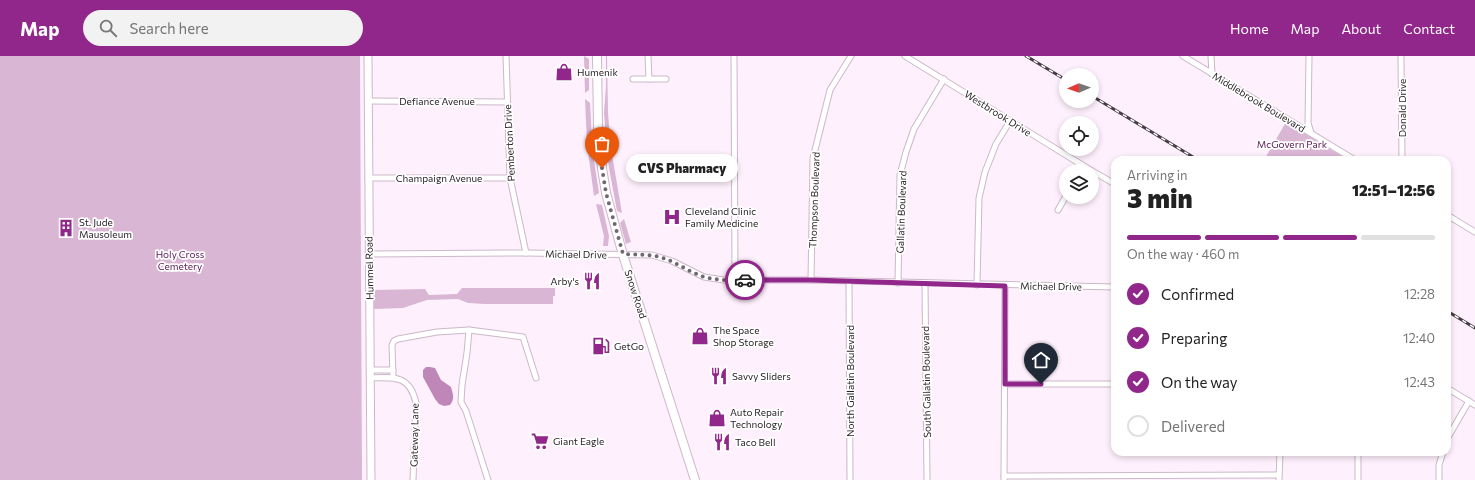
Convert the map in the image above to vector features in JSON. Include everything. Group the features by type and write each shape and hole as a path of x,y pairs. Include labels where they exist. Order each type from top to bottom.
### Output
{"main road":[{"name":"Snow Road","path":"597,56 597,112 602,168 606,193 623,254 695,480"}],"street":[{"name":"Hummel Road","path":"368,56 368,254 371,480"},
{"name":"Pemberton Drive","path":"506,56 510,178 526,254"},
{"path":"648,56 649,79"},
{"path":"734,56 735,280"},
{"name":"Thompson Boulevard","path":"811,280 813,158 830,90 851,56"},
{"name":"Westbrook Drive","path":"905,56 1010,121 1074,164"},
{"name":"Middlebrook Boulevard","path":"1183,56 1349,156"},
{"path":"1211,56 1212,74"},
{"path":"1309,56 1308,123 1311,133"},
{"name":"Donald Drive","path":"1401,56 1402,156"},
{"path":"633,79 666,79"},
{"name":"Gallatin Boulevard","path":"898,283 900,175 914,129 944,79"},
{"name":"Defiance Avenue","path":"368,102 507,102"},
{"path":"977,285 979,198 985,172 996,144 1010,121"},
{"name":"Westbrook Drive","path":"1099,175 1111,182"},
{"name":"Champaign Avenue","path":"368,178 510,178"},
{"path":"1058,210 1061,204"},
{"path":"1451,217 1475,232"},
{"name":"Michael Drive","path":"368,254 652,255 672,261 704,277 735,280 811,280 1005,286 1111,287"},
{"name":"North Gallatin Boulevard","path":"849,282 850,480"},
{"name":"South Gallatin Boulevard","path":"925,284 927,480"},
{"path":"1005,286 1004,478 1279,478 1280,456"},
{"path":"370,374 393,377 392,345 398,338 436,332 469,330 523,337 536,378"},
{"path":"469,330 461,402 466,411 488,480"},
{"path":"370,374 393,370"},
{"name":"Gateway Lane","path":"393,377 405,382 414,393 416,403 413,480"},
{"path":"1005,384 1111,384"},
{"path":"1451,390 1475,405"},
{"path":"1451,432 1469,401"},
{"path":"1358,456 1358,480"},
{"path":"1439,480 1439,465 1441,456"}],"green space":[{"name":"Holy Cross Cemetery","path":"0,56 360,56 362,480 0,480"},
{"path":"584,56 589,59 589,90 585,93"},
{"path":"606,56 611,149 622,213 617,211 609,168 604,113"},
{"path":"585,99 590,103 592,141 587,143"},
{"name":"McGovern Park","path":"1286,122 1341,156 1266,156"},
{"path":"588,152 593,154 599,193 594,196"},
{"path":"596,204 602,205 609,236 608,246 603,246 604,236"},
{"path":"624,219 631,242 626,244 620,223"},
{"path":"462,288 555,288 555,296 553,296 553,304 485,304 468,303 458,299 427,300 403,308 374,309 373,290 425,289 429,295 457,294"}],"shaded area":[{"path":"426,367 435,368 441,380 451,387 453,399 450,405 444,406 439,404 435,399 423,377 423,370"}],"railway":[{"path":"1026,56 1059,76"},
{"path":"1099,100 1191,156"},
{"path":"1451,313 1475,328"}],"way so far":[{"path":"602,168 606,193 623,254 652,255 661,257 672,261 698,275 713,279 745,280"}],"place":[{"name":"Humenik","path":"564,72"},
{"name":"CVS Pharmacy","path":"602,168"},
{"name":"Cleveland Clinic Family Medicine","path":"672,217"},
{"name":"St. Jude Mausoleum","path":"66,228"},
{"name":"Arby's","path":"592,281"},
{"name":"The Space Shop Storage","path":"700,336"},
{"name":"GetGo","path":"601,346"},
{"name":"Savvy Sliders","path":"719,376"},
{"name":"Auto Repair Technology","path":"717,418"},
{"name":"Giant Eagle","path":"540,441"},
{"name":"Taco Bell","path":"722,442"}],"route":[{"path":"745,280 811,280 1005,286 1005,384 1041,384"}]}
